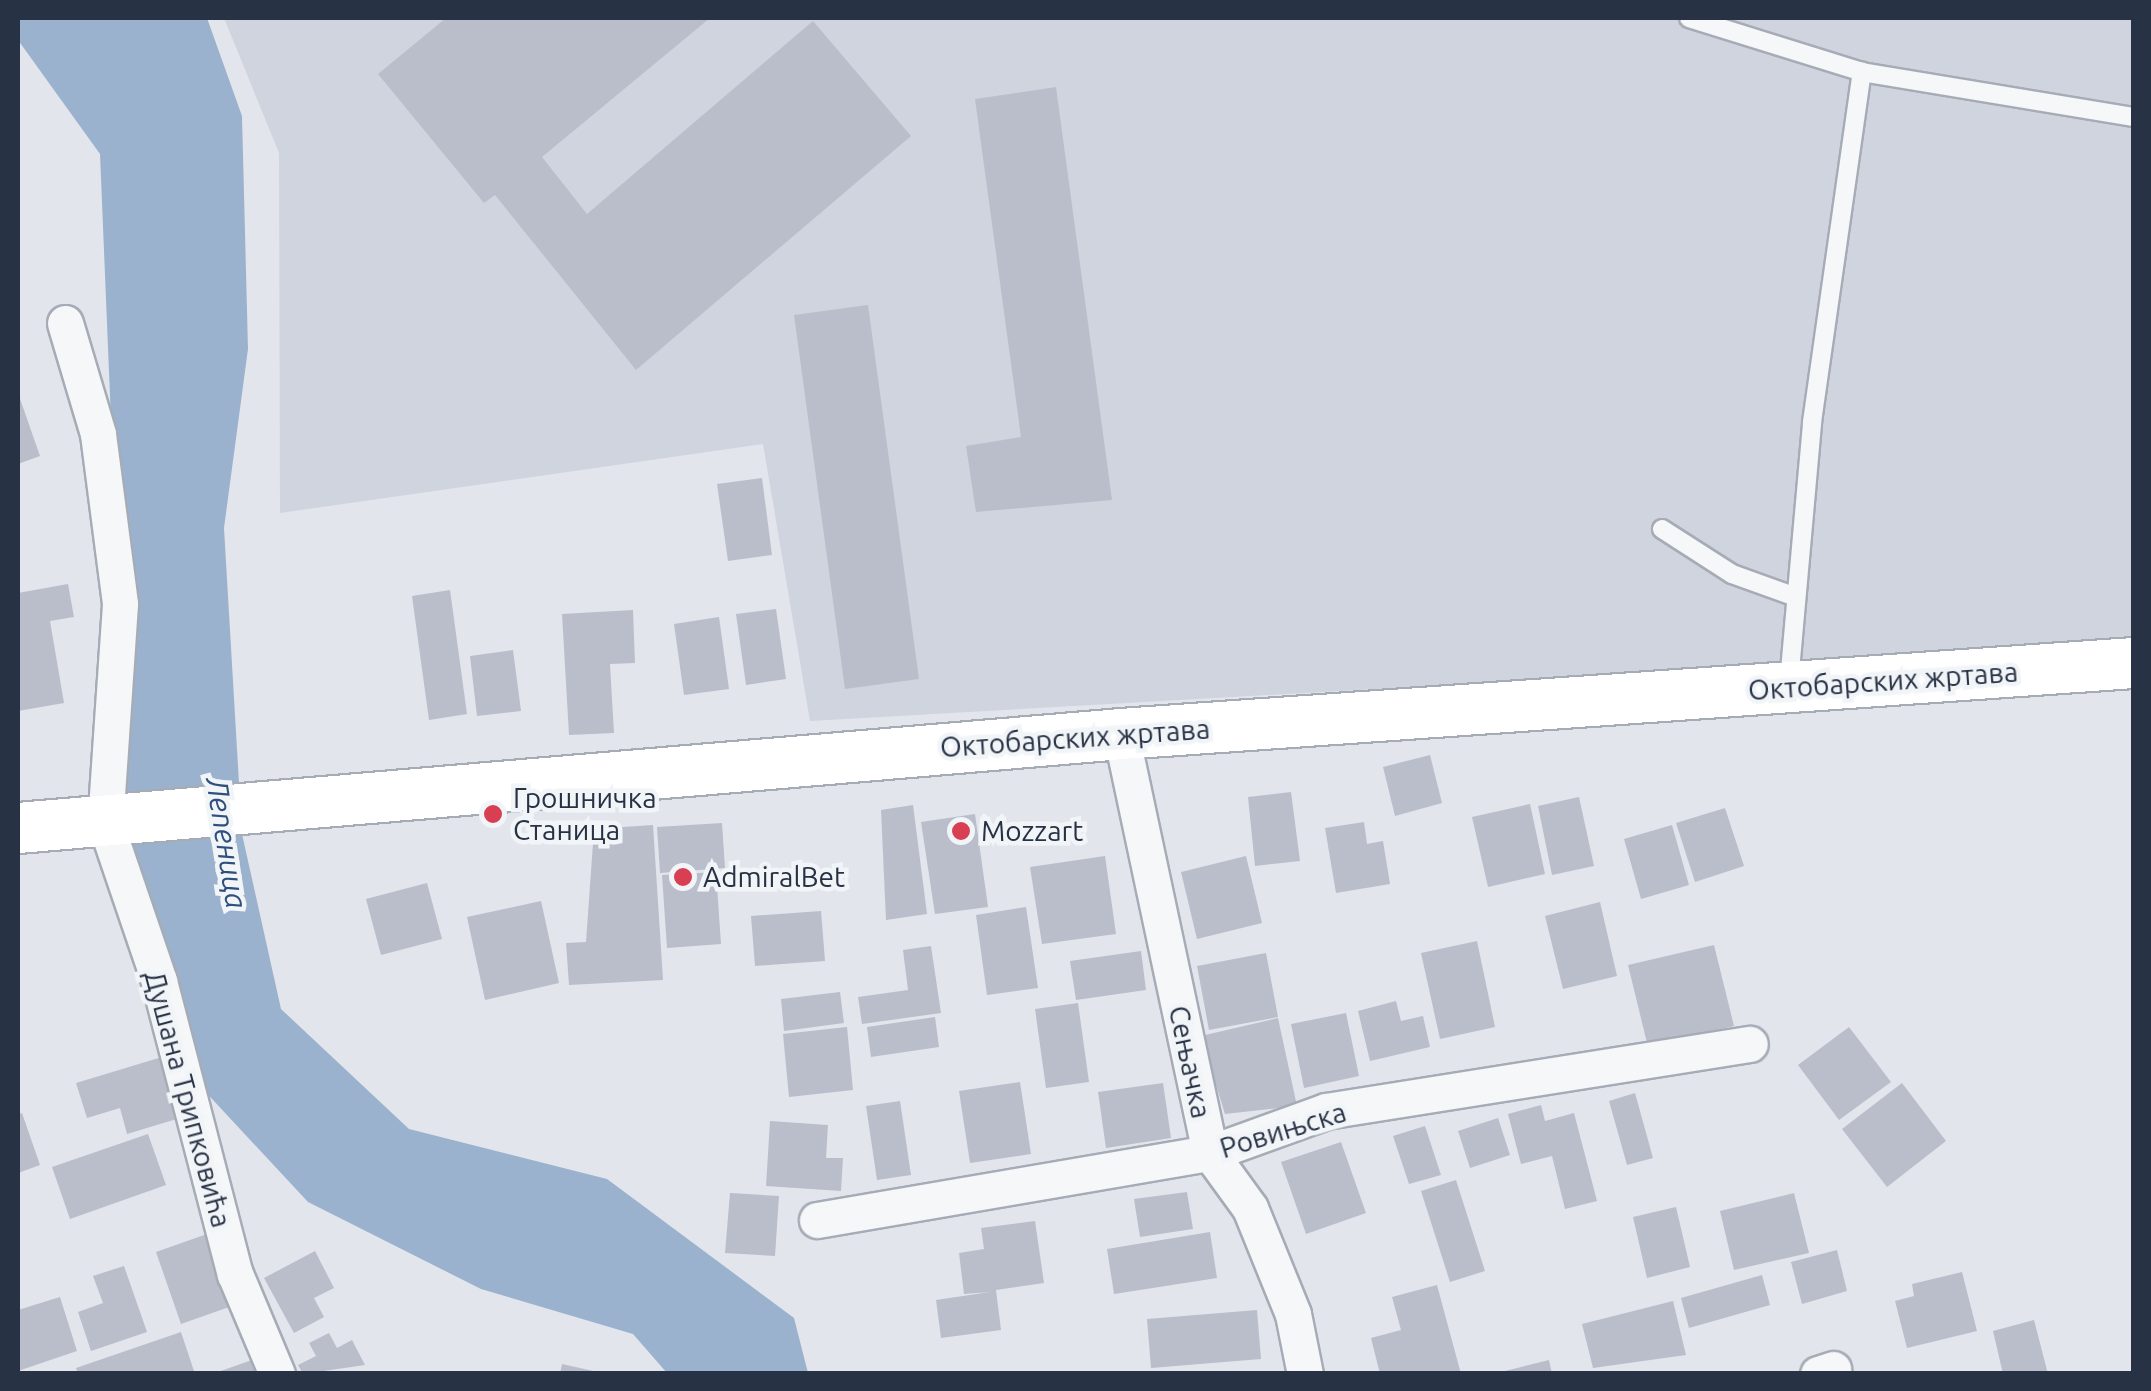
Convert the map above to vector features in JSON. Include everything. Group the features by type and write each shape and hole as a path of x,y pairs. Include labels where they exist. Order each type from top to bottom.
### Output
{"street":[{"path":"65,323 98,434 120,604 124,821"},
{"name":"Октобарских жртава","path":"18,828 272,811 1121,734 2134,663"},
{"name":"Сењачка","path":"1121,734 1210,1152 1250,1208 1293,1314 1305,1374"},
{"name":"Душана Трипковића","path":"124,821 159,982 235,1274 278,1374"},
{"name":"Ровињска","path":"817,1220 1210,1152 1326,1111 1750,1044"}],"lane":[{"path":"1689,18 1862,72 2134,117"},
{"path":"1788,688 1862,72"},
{"path":"1662,529 1732,574 1796,597"}],"shaded area":[{"path":"224,18 2133,18 2133,646 810,721 763,444 280,513 279,153"}],"water":[{"name":"Лепеница","path":"18,18 207,18 242,116 248,349 224,528 242,834 281,1009 409,1129 607,1179 794,1318 808,1373 667,1373 633,1334 481,1289 308,1202 200,1086 129,855 100,154 18,40"}],"building":[{"path":"446,18 710,18 542,157 587,214 813,21 911,136 636,370 495,195 484,203 378,74"},
{"path":"1056,87 1112,500 976,512 966,446 1021,437 975,99"},
{"path":"868,305 919,679 845,689 794,315"},
{"path":"18,393 40,456 18,464"},
{"path":"762,478 772,555 728,561 717,484"},
{"path":"68,584 74,617 50,621 64,703 18,711 18,593"},
{"path":"450,590 467,714 429,720 412,596"},
{"path":"776,609 786,679 746,685 736,614"},
{"path":"633,610 635,663 610,664 614,733 569,735 562,614"},
{"path":"719,617 729,689 684,695 674,624"},
{"path":"513,650 521,711 477,716 470,656"},
{"path":"1430,755 1442,803 1395,816 1383,767"},
{"path":"1291,792 1300,861 1255,866 1248,797"},
{"path":"1579,797 1594,866 1552,875 1538,806"},
{"path":"1530,804 1545,874 1488,887 1472,817"},
{"path":"913,805 927,914 886,920 881,810"},
{"path":"1725,808 1744,866 1695,882 1676,823"},
{"path":"975,814 988,907 935,914 921,822"},
{"path":"1364,822 1367,844 1383,841 1390,884 1336,893 1325,828"},
{"path":"722,823 725,868 660,873 657,827"},
{"path":"653,825 663,980 569,985 566,943 586,942 594,829"},
{"path":"1672,825 1689,885 1641,899 1624,839"},
{"path":"1105,856 1116,934 1042,944 1030,867"},
{"path":"1246,856 1262,923 1197,939 1181,872"},
{"path":"716,872 721,944 667,948 662,875"},
{"path":"427,883 442,939 381,955 366,899"},
{"path":"541,901 559,983 485,1000 467,917"},
{"path":"1600,902 1617,976 1563,989 1545,916"},
{"path":"1026,907 1038,988 987,995 976,915"},
{"path":"821,911 825,961 755,966 751,916"},
{"path":"1477,941 1495,1027 1440,1039 1421,953"},
{"path":"1714,945 1734,1026 1648,1047 1628,965"},
{"path":"931,946 941,1013 862,1024 858,997 908,990 903,950"},
{"path":"1141,951 1146,990 1076,1000 1070,961"},
{"path":"1266,953 1278,1017 1209,1030 1197,966"},
{"path":"840,992 844,1023 784,1031 781,999"},
{"path":"1396,1001 1401,1021 1423,1016 1430,1047 1370,1061 1358,1011"},
{"path":"1078,1003 1089,1082 1046,1088 1035,1009"},
{"path":"1346,1013 1359,1076 1304,1088 1291,1024"},
{"path":"935,1017 939,1047 871,1057 867,1027"},
{"path":"1278,1018 1297,1106 1225,1114 1201,1036"},
{"path":"847,1027 853,1090 789,1097 783,1034"},
{"path":"1849,1027 1891,1082 1839,1120 1798,1065"},
{"path":"162,1057 180,1118 127,1134 120,1108 87,1118 76,1083"},
{"path":"1020,1082 1031,1154 970,1163 959,1091"},
{"path":"1163,1083 1171,1138 1106,1148 1098,1092"},
{"path":"1902,1083 1946,1141 1887,1187 1842,1129"},
{"path":"1635,1093 1653,1158 1627,1165 1609,1101"},
{"path":"900,1101 911,1175 877,1180 866,1106"},
{"path":"1541,1105 1545,1121 1574,1113 1597,1201 1565,1209 1552,1156 1521,1164 1508,1114"},
{"path":"22,1113 40,1165 18,1173 18,1114"},
{"path":"1498,1118 1510,1155 1470,1168 1458,1131"},
{"path":"770,1121 828,1125 826,1158 843,1158 841,1191 766,1186"},
{"path":"1425,1126 1441,1175 1409,1184 1393,1136"},
{"path":"148,1134 166,1185 70,1219 52,1167"},
{"path":"1341,1142 1366,1213 1306,1234 1281,1162"},
{"path":"1456,1180 1485,1271 1450,1282 1421,1191"},
{"path":"1187,1192 1193,1229 1140,1237 1134,1199"},
{"path":"730,1193 779,1196 775,1256 725,1253"},
{"path":"1794,1193 1809,1253 1734,1270 1720,1211"},
{"path":"1676,1207 1690,1267 1647,1278 1633,1217"},
{"path":"1035,1221 1044,1283 996,1290 1001,1330 941,1338 936,1300 990,1292 964,1294 959,1253 984,1249 981,1228"},
{"path":"1210,1232 1217,1278 1114,1294 1107,1249"},
{"path":"207,1234 232,1306 181,1324 156,1252"},
{"path":"1837,1250 1847,1291 1802,1304 1791,1262"},
{"path":"315,1251 334,1288 314,1298 324,1317 294,1333 264,1278"},
{"path":"124,1266 147,1332 91,1351 78,1312 103,1303 93,1276"},
{"path":"1962,1272 1977,1331 1907,1348 1895,1301 1914,1296 1912,1284"},
{"path":"1762,1275 1770,1305 1689,1328 1681,1298"},
{"path":"1437,1285 1461,1374 1380,1374 1371,1338 1401,1330 1392,1297"},
{"path":"60,1297 77,1351 18,1371 18,1310"},
{"path":"1673,1301 1686,1355 1593,1368 1582,1324"},
{"path":"1257,1310 1261,1359 1151,1368 1147,1319"},
{"path":"2034,1320 2048,1374 2003,1374 1993,1331"},
{"path":"181,1332 195,1374 78,1374 76,1368"},
{"path":"329,1333 337,1348 352,1340 365,1365 303,1374 298,1365 316,1356 309,1343"},
{"path":"252,1360 257,1374 215,1374 215,1373"},
{"path":"1549,1360 1552,1374 1501,1372"},
{"path":"562,1364 598,1372 598,1374 560,1374"}],"place":[{"name":"Грошничка Станица","path":"493,814"},
{"name":"Mozzart","path":"961,831"},
{"name":"AdmiralBet","path":"683,877"}]}
